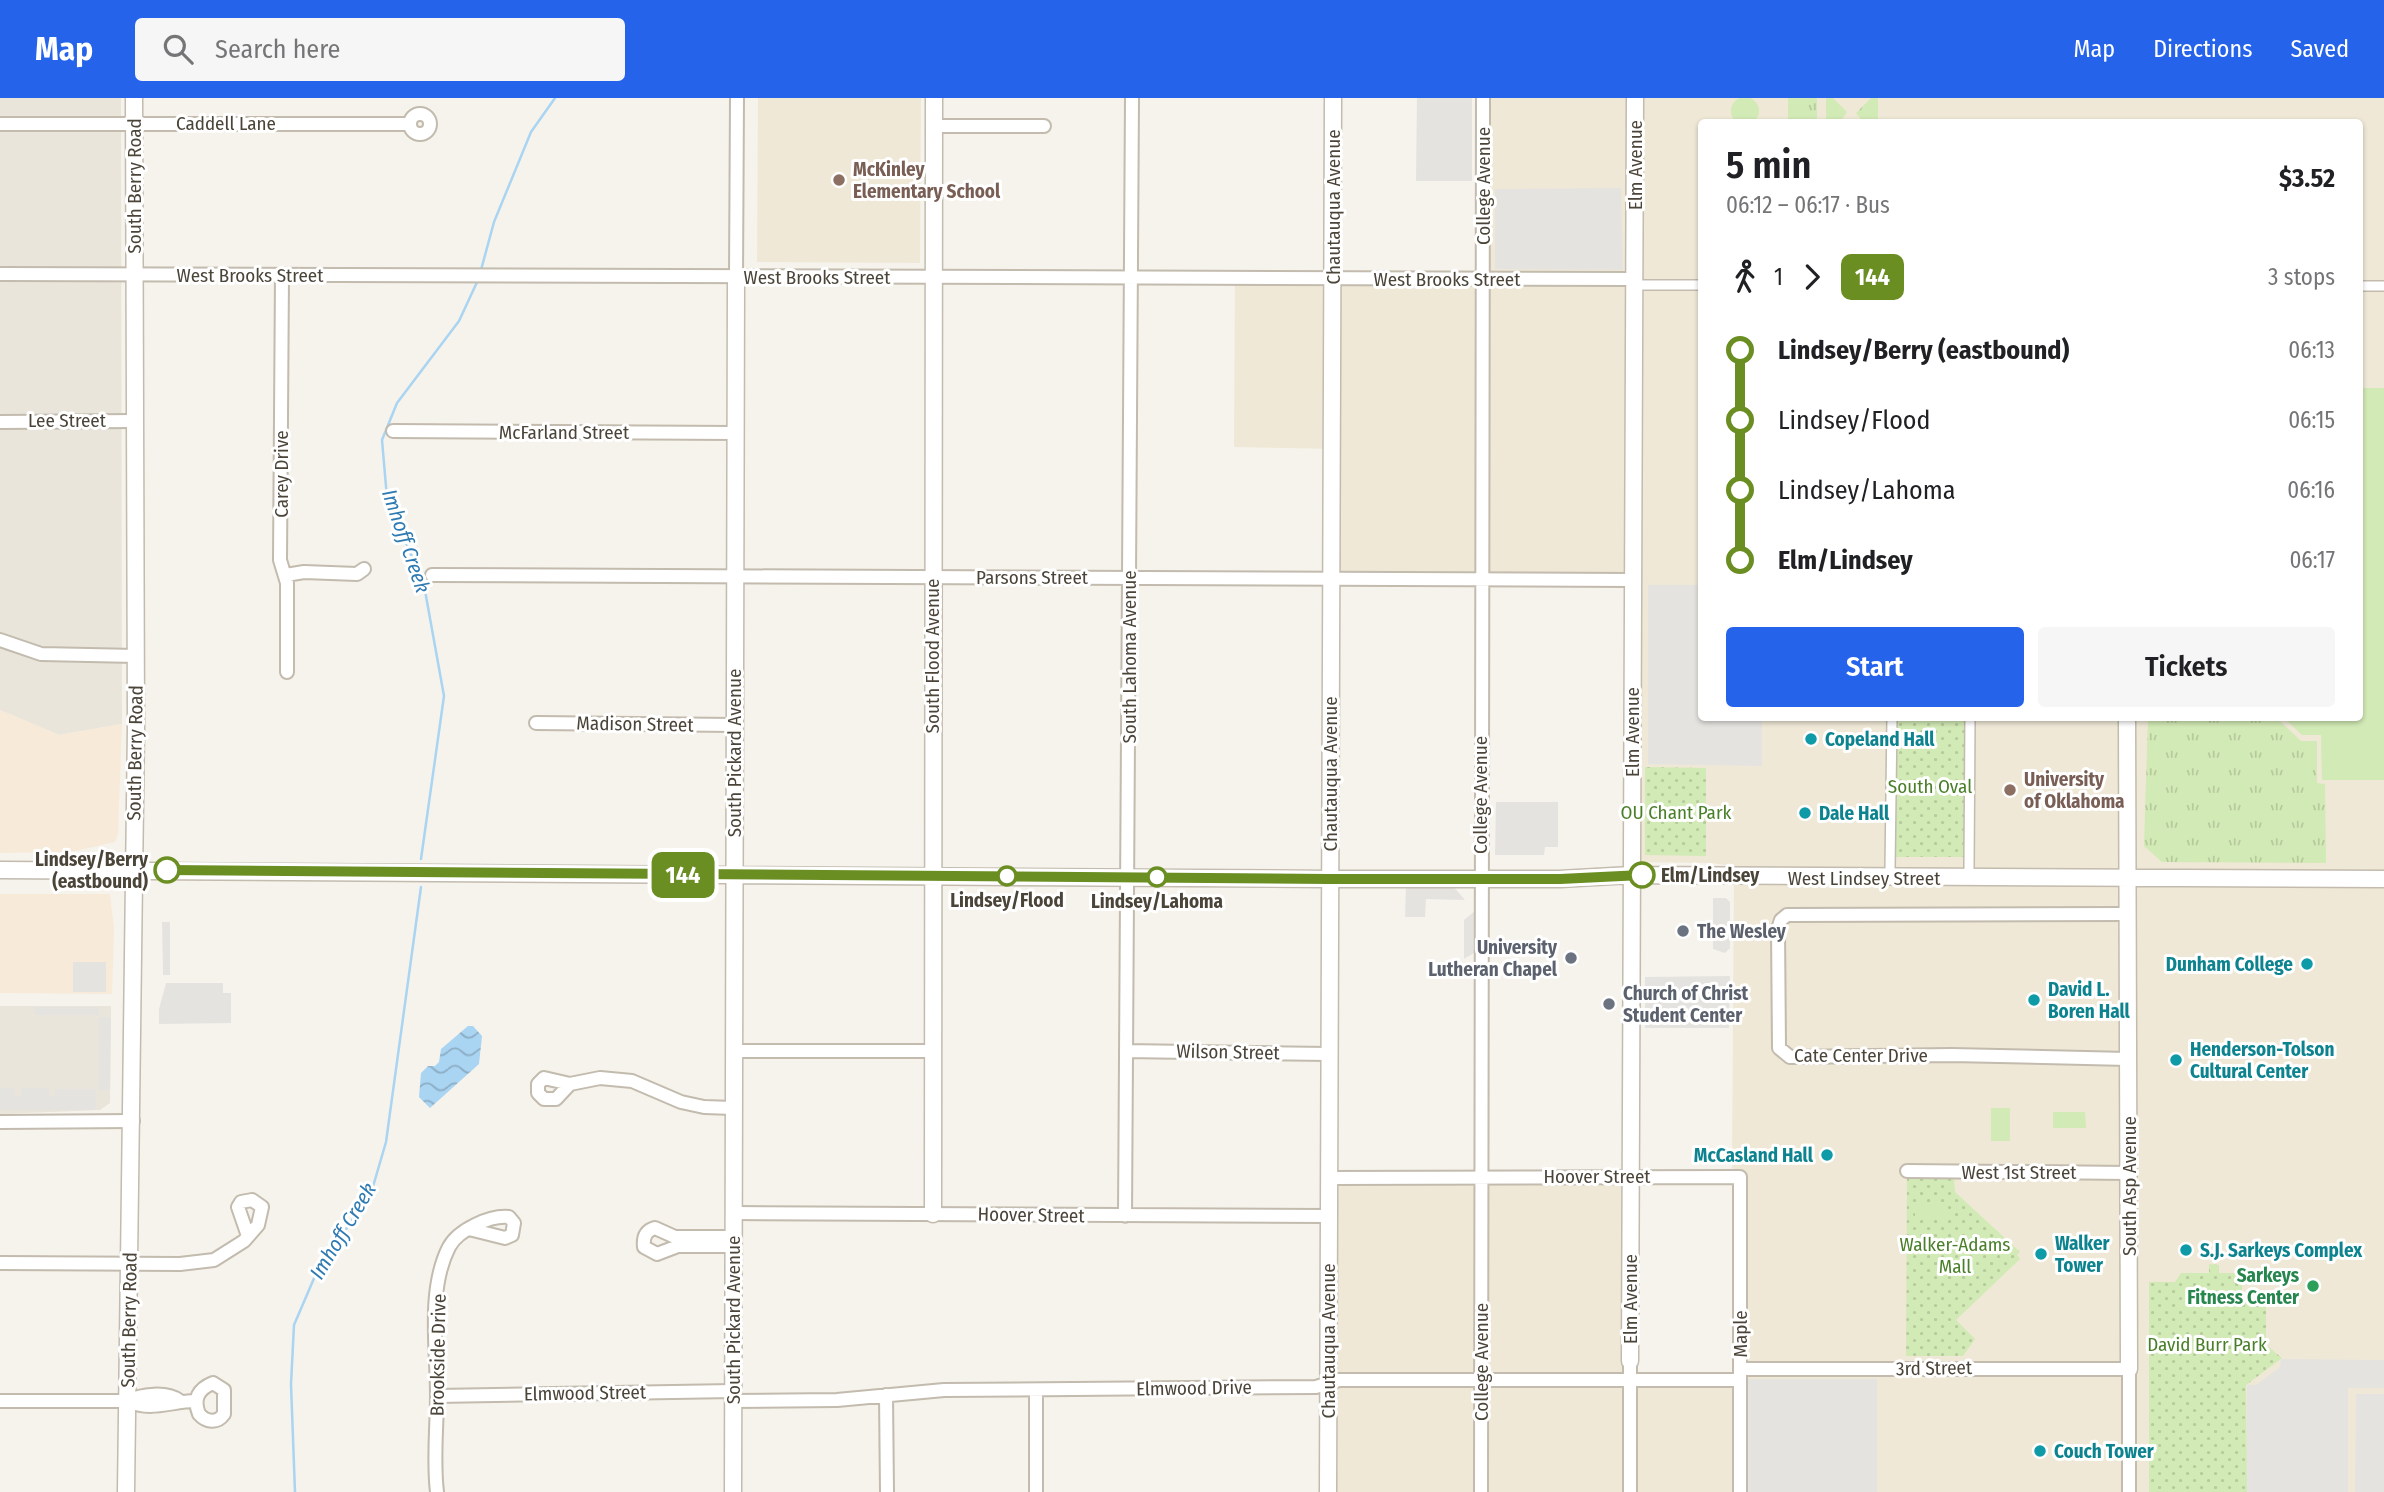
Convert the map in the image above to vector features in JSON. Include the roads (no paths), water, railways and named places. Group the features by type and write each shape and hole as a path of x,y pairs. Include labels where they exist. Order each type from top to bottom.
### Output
{"street":[{"name":"South Berry Road","path":"126,1492 131,1262 136,656 134,98"},
{"name":"South Pickard Avenue","path":"733,1492 737,98"},
{"name":"South Flood Avenue","path":"933,1214 934,98"},
{"name":"South Lahoma Avenue","path":"1125,1216 1132,98"},
{"name":"Chautauqua Avenue","path":"1328,1492 1333,98"},
{"name":"College Avenue","path":"1481,1492 1479,1176 1483,98"},
{"name":"Elm Avenue","path":"1630,1492 1635,98"},
{"name":"Caddell Lane","path":"0,124 410,124"},
{"path":"934,126 1044,127"},
{"name":"West Brooks Street","path":"0,274 1332,278 1698,285"},
{"name":"Carey Drive","path":"282,275 280,560 286,575 287,672"},
{"path":"2363,286 2384,286"},
{"name":"Lee Street","path":"0,422 135,421"},
{"name":"McFarland Street","path":"393,431 736,433"},
{"path":"286,575 304,572 357,574 364,569"},
{"name":"Parsons Street","path":"432,575 1632,580"},
{"path":"0,640 41,654 136,656"},
{"path":"1890,869 1892,721"},
{"path":"1969,869 1970,721"},
{"name":"South Asp Avenue","path":"2127,721 2129,1492"},
{"name":"Madison Street","path":"536,723 735,725"},
{"name":"West Lindsey Street","path":"0,870 1329,879 1560,879 1631,875 2384,879"},
{"name":"Cate Center Drive","path":"2126,914 1792,914 1779,923 1777,978 1779,1048 1790,1057 1952,1055 2128,1059"},
{"path":"733,1051 933,1051"},
{"name":"Wilson Street","path":"1126,1051 1329,1054"},
{"path":"570,1084 600,1078 632,1081 681,1102 704,1107 733,1108"},
{"path":"0,1122 132,1121"},
{"name":"West 1st Street","path":"1908,1171 2130,1173"},
{"name":"Hoover Street","path":"1328,1178 1631,1175 1740,1177"},
{"name":"Maple","path":"1740,1177 1740,1492"},
{"name":"Hoover Street","path":"733,1213 1328,1216"},
{"path":"655,1228 676,1237 733,1242 678,1246 657,1254 645,1247 644,1239 648,1231 655,1228"},
{"name":"Brookside Drive","path":"437,1492 436,1318 439,1284 449,1246 455,1238 470,1229"},
{"path":"0,1263 180,1264 214,1260 236,1248 248,1236"},
{"name":"3rd Street","path":"1740,1374 2129,1368"},
{"name":"Elmwood Drive","path":"733,1396 817,1401 944,1390 1316,1387 1328,1383 1481,1379 1630,1380 1740,1374"},
{"path":"1036,1390 1036,1492"},
{"path":"886,1395 887,1492"},
{"name":"Elmwood Street","path":"437,1396 733,1396"},
{"path":"0,1401 128,1401 138,1406 171,1406 180,1401 195,1401"}],"water":[{"path":"468,1026 473,1026 482,1036 479,1064 430,1108 419,1097 421,1073 428,1066 435,1066 439,1062 441,1049"}],"waterway":[{"name":"Imhoff Creek","path":"481,270 494,222 531,132 555,98"},
{"name":"Imhoff Creek","path":"421,859 444,696 424,585 387,498 382,440 397,403 459,321 478,280"},
{"name":"Imhoff Creek","path":"295,1492 291,1384 294,1325 315,1276 372,1190 386,1142 421,887"}],"place":[{"name":"McKinley Elementary School","path":"839,180"},
{"name":"Copeland Hall","path":"1811,739"},
{"name":"University of Oklahoma","path":"2010,790"},
{"name":"Dale Hall","path":"1805,813"},
{"name":"Lindsey/Berry (eastbound)","path":"167,870"},
{"name":"Elm/Lindsey","path":"1642,875"},
{"name":"Lindsey/Flood","path":"1007,876"},
{"name":"Lindsey/Lahoma","path":"1157,877"},
{"name":"The Wesley","path":"1683,931"},
{"name":"University Lutheran Chapel","path":"1571,958"},
{"name":"Dunham College","path":"2307,964"},
{"name":"David L. Boren Hall","path":"2034,1000"},
{"name":"Church of Christ Student Center","path":"1609,1004"},
{"name":"Henderson-Tolson Cultural Center","path":"2176,1060"},
{"name":"McCasland Hall","path":"1827,1155"},
{"name":"S.J. Sarkeys Complex","path":"2186,1250"},
{"name":"Walker Tower","path":"2041,1254"},
{"name":"Sarkeys Fitness Center","path":"2313,1286"},
{"name":"Couch Tower","path":"2040,1451"}],"park label":[{"name":"South Oval","path":"1930,786"},
{"name":"OU Chant Park","path":"1676,812"},
{"name":"Walker-Adams Mall","path":"1955,1255"},
{"name":"David Burr Park","path":"2207,1344"}]}
